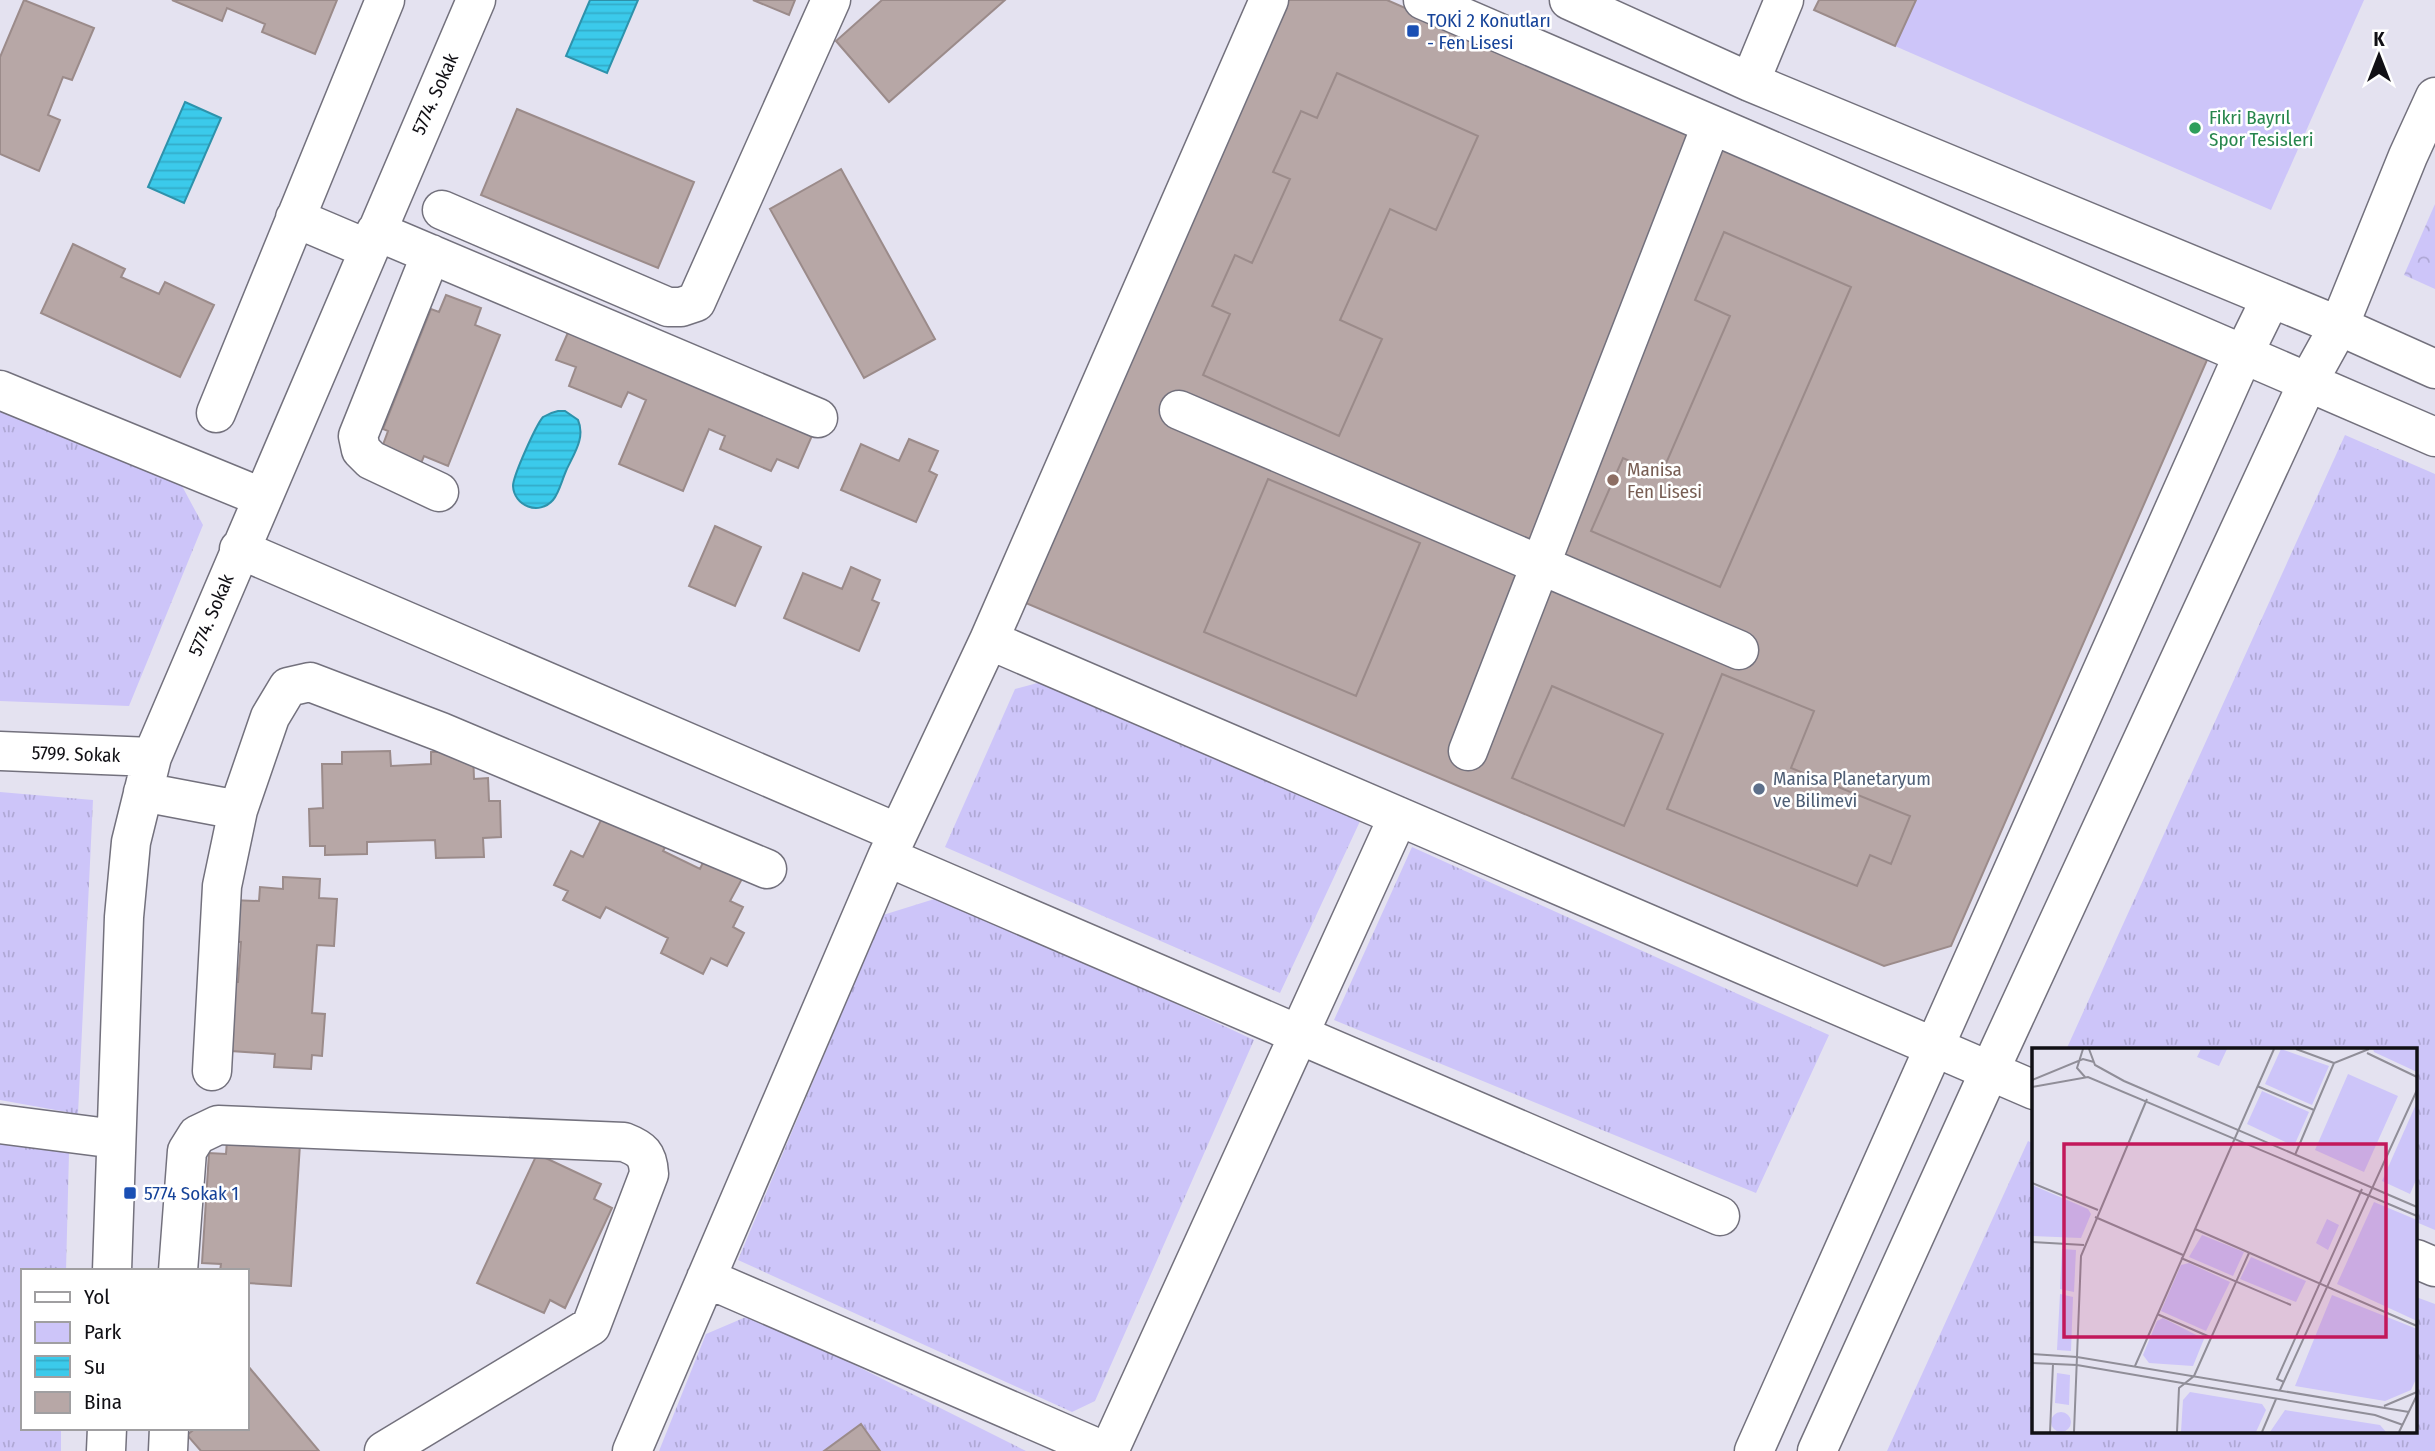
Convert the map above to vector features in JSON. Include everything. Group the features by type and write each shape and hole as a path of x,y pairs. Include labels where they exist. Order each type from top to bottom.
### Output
{"street":[{"path":"216,413 385,0"},
{"name":"5774. Sokak","path":"112,1269 124,917 131,842 147,775 261,497 476,0"},
{"path":"442,210 668,307 681,307 696,302 831,0"},
{"path":"632,1451 892,845 989,640 1269,0"},
{"path":"1423,0 2435,438"},
{"path":"1569,0 1750,82 2270,300 2339,326 2435,369"},
{"path":"1750,82 1784,0"},
{"path":"1817,1451 2308,382 2339,326 2435,97"},
{"path":"1468,751 1711,125"},
{"path":"295,218 431,254 818,418"},
{"path":"431,254 358,436 360,450 371,460 439,492"},
{"path":"1754,1451 2243,355 2270,300"},
{"path":"0,390 261,497"},
{"path":"1179,410 1739,650"},
{"path":"239,549 892,845 1298,1033 1720,1216"},
{"path":"989,640 2032,1089"},
{"path":"212,1071 222,886 237,810 270,717 288,687 310,682 441,732 767,869"},
{"name":"5799. Sokak","path":"0,751 147,775 237,810"},
{"path":"706,1279 1106,1451 1398,817"},
{"path":"0,1124 116,1139"},
{"path":"178,1269 187,1151 197,1135 218,1125 624,1142 639,1147 649,1158 649,1174 591,1326 384,1451"},
{"path":"2418,1260 2435,1267"},
{"path":"106,1451 107,1430"},
{"path":"168,1451 169,1430"}],"green space":[{"name":"Fikri Bayrıl Spor Tesisleri","path":"1916,0 2364,0 2271,210 1895,46"},
{"path":"2435,204 2435,289 2404,275"},
{"path":"0,410 182,486 203,525 129,706 0,701"},
{"path":"2345,435 2435,474 2435,1230 2418,1223 2418,1048 2067,1048"},
{"path":"1045,681 1362,817 1280,993 945,847 1015,689"},
{"path":"0,792 93,800 78,1114 0,1100"},
{"path":"1412,847 1829,1035 1756,1193 1334,1020"},
{"path":"944,896 1254,1040 1095,1401 1072,1412 738,1260 883,915"},
{"path":"0,1139 69,1153 66,1269 21,1269 21,1430 61,1430 61,1451 0,1451"},
{"path":"2028,1141 2032,1143 2032,1434 2418,1434 2418,1298 2435,1304 2435,1451 1887,1451"},
{"path":"753,1314 1026,1451 659,1451 706,1334"}],"water":[{"path":"590,0 638,0 607,73 566,56"},
{"path":"185,102 221,118 184,203 148,187"},
{"path":"565,411 578,420 578,446 553,500 547,505 534,508 518,499 514,493 514,480 525,451 543,417"}],"building":[{"path":"24,0 94,28 72,80 63,77 48,115 60,120 39,171 0,154 0,57"},
{"path":"172,0 337,0 315,54 262,32 265,24 227,8 222,21"},
{"path":"753,0 795,0 789,15"},
{"path":"882,0 1005,0 889,102 836,41"},
{"name":"Manisa Fen Lisesi","path":"1279,0 1387,0 2207,360 1951,946 1884,966 1021,601"},
{"path":"1819,0 1916,0 1895,46 1814,10"},
{"path":"1337,73 1478,136 1436,230 1390,209 1340,320 1382,339 1339,436 1203,375 1230,314 1212,306 1235,255 1252,263 1290,179 1273,172 1301,111 1317,118"},
{"path":"517,109 694,182 658,268 481,195"},
{"path":"841,169 935,339 864,378 770,209"},
{"path":"1724,232 1851,287 1720,587 1591,531 1623,458 1661,475 1730,316 1695,300"},
{"path":"73,244 125,269 121,277 159,294 165,282 214,305 180,377 41,313"},
{"path":"446,295 481,308 475,325 500,335 448,466 424,456 419,468 380,453 388,431 383,429 431,309 439,312"},
{"path":"573,321 817,424 798,468 777,459 771,471 720,449 725,436 709,429 683,491 619,464 646,400 628,392 621,407 569,386 576,367 556,360"},
{"path":"909,439 938,451 929,471 937,475 916,522 841,490 861,444 899,461"},
{"path":"1268,479 1420,543 1356,696 1204,632"},
{"path":"715,526 761,547 735,606 689,586"},
{"path":"851,567 880,580 872,600 879,603 859,651 784,618 803,573 842,589"},
{"name":"Manisa Planetaryum ve Bilimevi","path":"1722,674 1814,711 1791,768 1910,816 1891,864 1870,855 1857,886 1667,809"},
{"path":"1552,686 1663,734 1624,826 1512,778"},
{"path":"390,751 391,766 431,764 431,752 473,751 474,779 488,778 489,801 500,801 501,837 483,838 484,857 436,858 435,840 367,842 367,854 325,855 325,846 310,846 309,809 323,808 322,764 342,764 342,752"},
{"path":"602,818 670,838 663,851 700,869 705,858 743,877 730,901 743,907 733,927 744,933 727,966 711,958 703,974 661,953 668,938 606,907 600,918 563,900 568,891 554,885 571,851 583,857"},
{"path":"283,877 320,879 319,898 337,899 334,946 317,945 312,1013 325,1014 322,1056 312,1055 311,1069 274,1067 275,1054 231,1051 223,982 238,982 241,942 228,941 231,900 259,901 260,887 283,889"},
{"path":"227,1140 300,1144 291,1286 248,1283 248,1269 220,1269 221,1264 202,1263 209,1153 226,1154"},
{"path":"537,1154 601,1184 594,1199 612,1208 565,1308 550,1300 544,1313 477,1283"},
{"path":"248,1366 319,1451 201,1451 187,1435 193,1430 248,1430"},
{"path":"861,1424 880,1451 824,1451"}],"place":[{"name":"TOKİ 2 Konutları - Fen Lisesi","path":"1413,31"},
{"name":"Fikri Bayrıl Spor Tesisleri","path":"2195,128"},
{"name":"Manisa Fen Lisesi","path":"1613,480"},
{"name":"Manisa Planetaryum ve Bilimevi","path":"1759,789"},
{"name":"5774 Sokak 1","path":"130,1193"}]}
